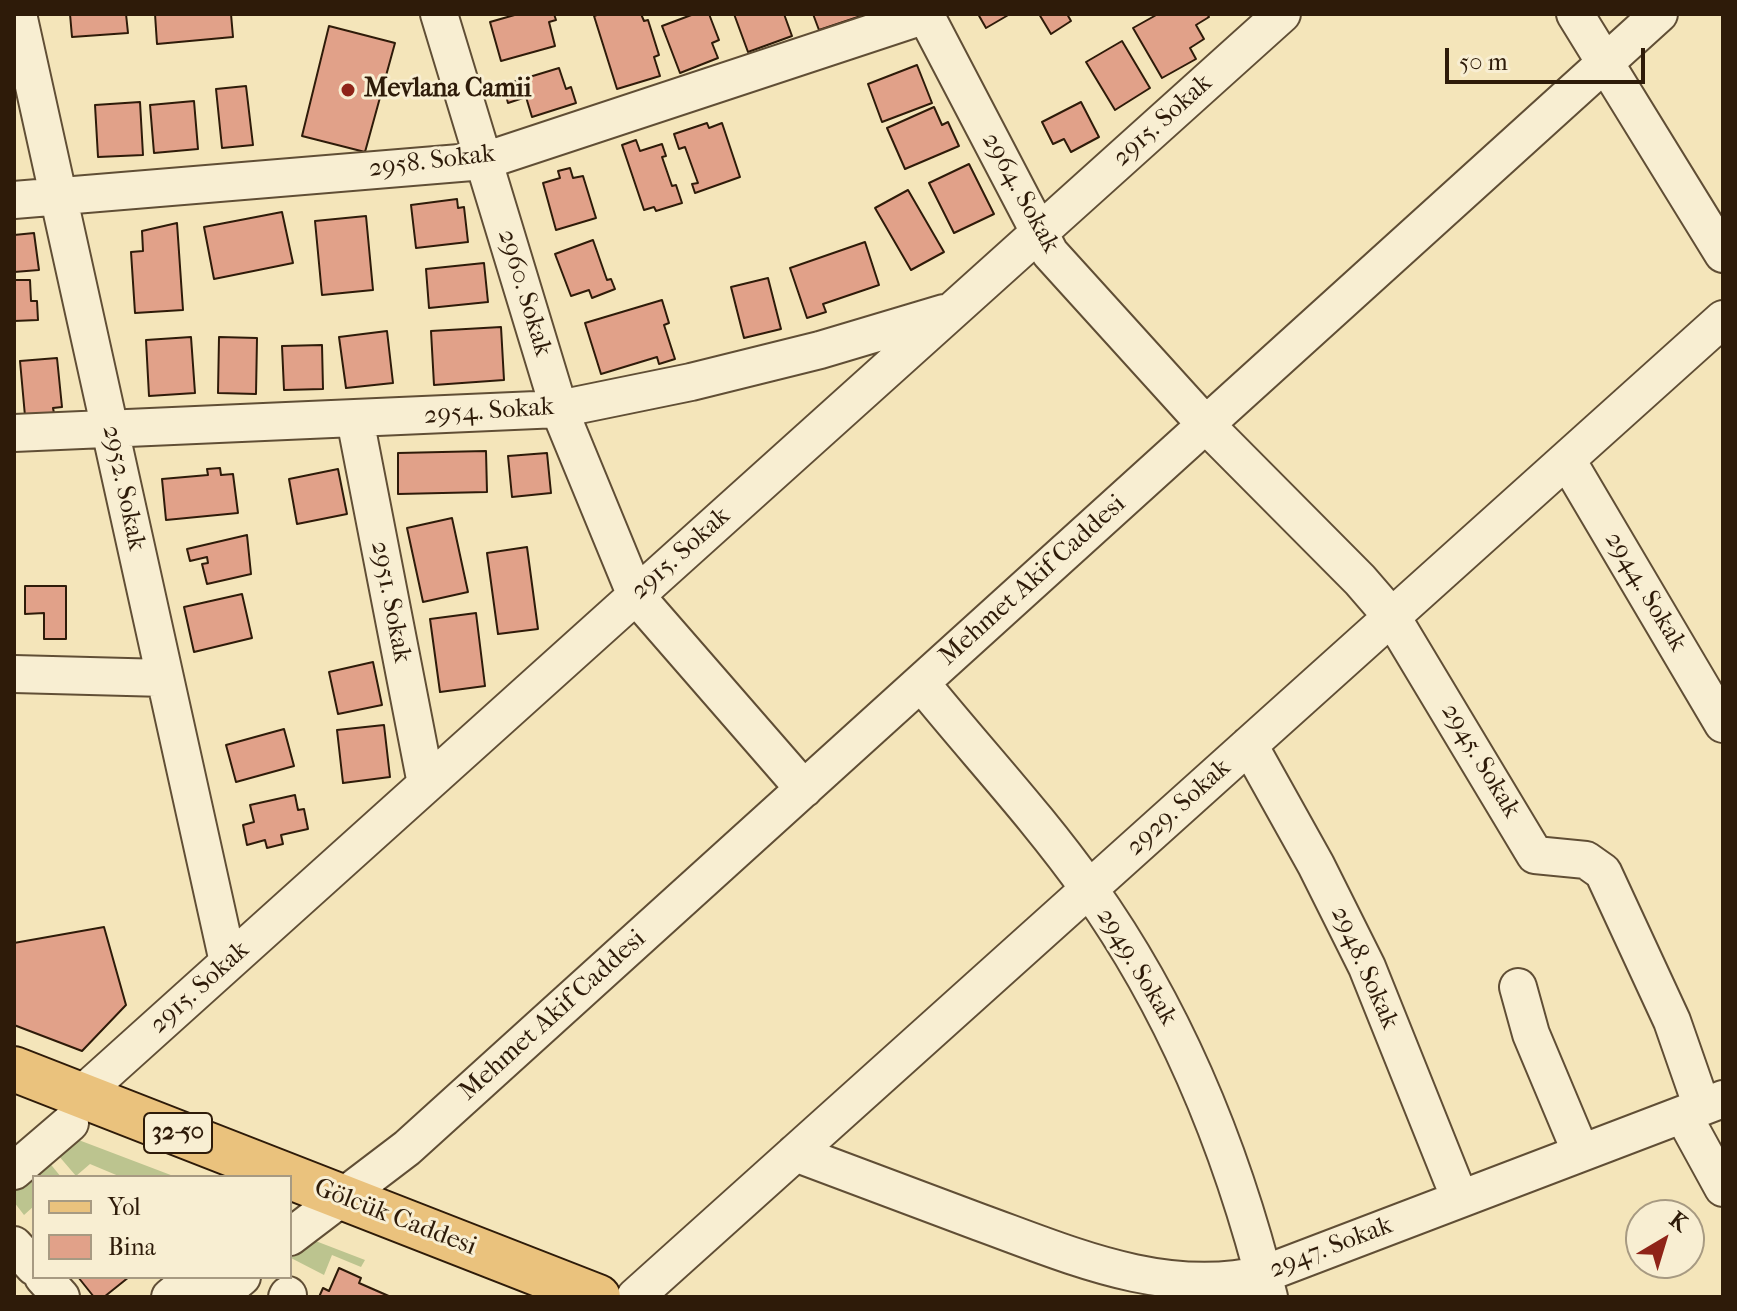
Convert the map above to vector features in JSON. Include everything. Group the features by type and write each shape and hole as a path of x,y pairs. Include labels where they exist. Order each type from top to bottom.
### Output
{"main road":[{"name":"Gölcük Caddesi","path":"14,1069 75,1109 203,1175"},
{"name":"Gölcük Caddesi","path":"14,1101 75,1109 229,1175"},
{"name":"Gölcük Caddesi","path":"306,1208 514,1297"},
{"name":"Gölcük Caddesi","path":"306,1208 598,1297"}],"street":[{"name":"2952. Sokak","path":"18,14 228,962"},
{"name":"2960. Sokak","path":"439,14 559,409 636,596 804,789"},
{"path":"1575,14 1723,254"},
{"name":"Mehmet Akif Caddesi","path":"306,1208 407,1148 1659,14"},
{"name":"2958. Sokak","path":"14,200 484,161 925,15"},
{"name":"2964. Sokak","path":"925,15 1038,234 1071,278 1206,425"},
{"name":"2915. Sokak","path":"14,1171 228,962 1038,234 1262,21"},
{"name":"2954. Sokak","path":"14,433 559,409 734,372 953,310"},
{"name":"2929. Sokak","path":"635,1297 1723,319"},
{"name":"2951. Sokak","path":"355,419 426,784"},
{"name":"2945. Sokak","path":"1206,425 1360,580 1392,617 1535,855 1586,860 1603,872 1672,1021 1703,1107 1723,1188"},
{"name":"2944. Sokak","path":"1567,460 1723,724"},
{"path":"14,674 165,678"},
{"name":"2949. Sokak","path":"921,683 1089,889 1177,1035 1201,1086 1266,1286"},
{"name":"2948. Sokak","path":"1249,745 1316,865 1367,967 1460,1199"},
{"path":"1518,987 1531,1034 1581,1153"},
{"name":"2947. Sokak","path":"795,1153 1079,1259 1129,1272 1266,1286 1460,1199 1703,1107"},
{"path":"14,1245 32,1265"},
{"path":"45,1279 61,1297"},
{"path":"170,1297 192,1279"},
{"path":"218,1297 240,1279"}],"green space":[{"path":"76,1139 171,1175 116,1175 90,1164 75,1175 58,1155"},
{"path":"48,1161 59,1175 32,1175 32,1208 24,1215 14,1202 14,1189"},
{"path":"313,1240 365,1260 361,1267 332,1255 324,1275 292,1257"}],"building":[{"path":"70,14 126,14 128,33 72,37"},
{"path":"155,14 231,14 233,37 157,44"},
{"path":"518,14 554,14 556,20 549,22 555,46 501,61 490,22"},
{"path":"641,14 644,21 648,20 659,55 654,57 660,76 617,89 594,16"},
{"path":"694,14 709,14 719,40 712,43 718,58 680,73 662,26"},
{"path":"734,14 784,14 792,36 748,52"},
{"path":"813,14 867,14 819,30"},
{"path":"978,14 1010,14 986,28"},
{"path":"1039,14 1067,14 1071,21 1051,34"},
{"path":"1158,14 1207,14 1209,17 1196,25 1204,39 1190,48 1196,59 1162,78 1133,28"},
{"name":"Mevlana Camii","path":"329,26 395,43 365,152 302,136"},
{"path":"1122,41 1150,88 1115,110 1086,62"},
{"path":"917,65 932,103 882,122 868,84"},
{"path":"559,68 566,89 571,87 576,103 532,117 526,97 508,103 503,85"},
{"path":"246,86 253,145 222,148 216,89"},
{"path":"194,101 198,149 154,153 150,105"},
{"path":"140,102 143,155 98,157 95,105"},
{"path":"1081,102 1099,137 1071,152 1064,139 1053,144 1042,122"},
{"path":"934,107 942,125 948,122 959,146 905,169 887,128"},
{"path":"707,123 709,128 722,123 740,177 695,193 692,184 698,183 685,147 679,149 674,134"},
{"path":"636,140 640,151 662,144 666,156 662,157 682,203 656,211 654,207 644,210 622,145"},
{"path":"969,164 994,214 954,233 929,183"},
{"path":"570,168 573,178 583,176 596,218 556,230 543,183 560,178 558,171"},
{"path":"908,190 944,252 911,270 875,208"},
{"path":"457,199 458,208 464,207 468,242 416,248 411,205"},
{"path":"282,212 293,263 214,279 204,227"},
{"path":"366,216 373,290 322,295 315,221"},
{"path":"177,223 183,310 135,313 131,252 143,251 142,231"},
{"path":"34,233 39,270 14,272 14,235"},
{"path":"593,240 607,280 611,279 615,289 592,298 589,290 571,296 555,254"},
{"path":"865,242 879,285 823,304 826,312 807,318 790,268"},
{"path":"484,263 488,302 429,308 426,269"},
{"path":"768,278 781,329 744,338 731,287"},
{"path":"14,280 30,280 31,301 37,301 38,320 14,321"},
{"path":"662,300 669,323 664,325 675,359 659,364 657,357 601,374 585,323"},
{"path":"501,327 504,380 434,385 431,331"},
{"path":"387,331 393,383 346,388 339,337"},
{"path":"191,337 195,393 149,396 146,340"},
{"path":"219,337 257,338 256,394 218,393"},
{"path":"322,345 323,389 284,390 282,346"},
{"path":"57,358 62,407 53,408 54,413 25,416 20,361"},
{"path":"486,451 487,492 398,494 398,453"},
{"path":"547,453 551,493 512,497 508,456"},
{"path":"220,468 221,475 233,474 238,513 166,520 162,479 208,475 207,469"},
{"path":"338,469 347,514 297,524 289,479"},
{"path":"452,518 468,592 423,602 407,528"},
{"path":"247,535 251,574 207,584 202,564 208,563 207,557 190,561 187,549"},
{"path":"527,547 538,629 498,634 487,553"},
{"path":"25,586 66,586 66,639 44,639 44,613 25,614"},
{"path":"242,594 252,638 194,652 184,607"},
{"path":"476,613 485,686 440,692 430,619"},
{"path":"373,662 382,705 338,714 329,672"},
{"path":"384,725 390,777 343,783 337,730"},
{"path":"284,729 294,766 236,782 226,745"},
{"path":"295,795 298,810 304,809 308,829 281,835 283,844 267,848 265,840 247,845 243,825 254,822 250,805"},
{"path":"104,927 126,1005 82,1051 14,1025 14,943"},
{"path":"339,1268 361,1278 359,1283 391,1297 319,1297 323,1288 329,1291"},
{"path":"80,1279 126,1279 104,1297 94,1297"}],"place":[{"name":"Mevlana Camii","path":"348,90"}]}
